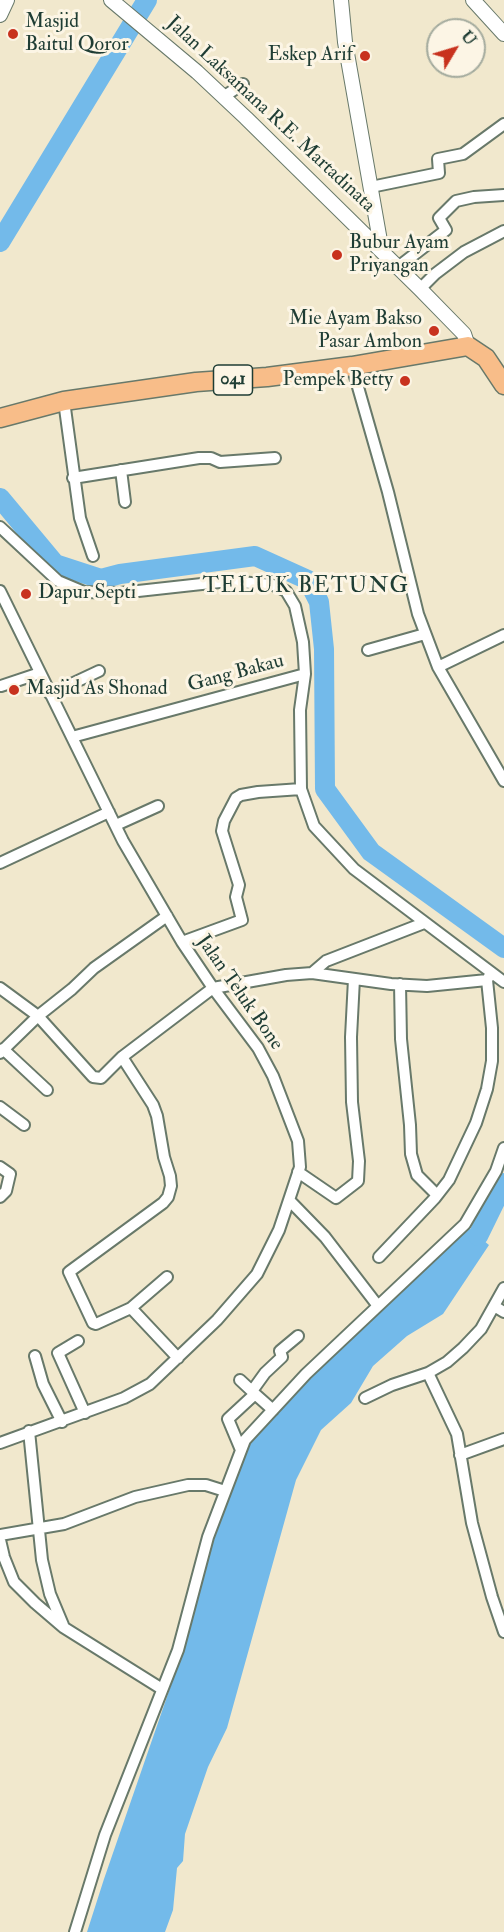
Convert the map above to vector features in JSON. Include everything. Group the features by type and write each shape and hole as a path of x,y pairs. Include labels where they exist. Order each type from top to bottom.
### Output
{"main road":[{"name":"041","path":"0,418 64,401 196,382 267,377 352,366 468,346"},
{"name":"Jalan Laksamana R.E. Martadinata","path":"468,346 486,358 504,385"}],"street":[{"path":"0,15 7,0"},
{"path":"341,0 345,42 380,249"},
{"path":"474,0 504,34"},
{"name":"Jalan Laksamana R.E. Martadinata","path":"116,4 223,97 380,249 464,334 468,346"},
{"path":"223,97 243,84"},
{"path":"370,187 439,173 438,159 463,154 504,124"},
{"path":"398,267 446,230 439,218 456,201 504,195"},
{"path":"420,288 464,252 504,231"},
{"path":"352,366 425,634 438,667 504,781"},
{"path":"64,401 83,530 86,532 93,556"},
{"path":"74,478 205,457 220,462 275,458"},
{"path":"121,470 125,502"},
{"path":"0,527 58,580 84,592 120,593 229,581 273,585 286,591 295,606 303,642 305,674 300,710 301,789 314,826 346,862 489,977 504,982"},
{"name":"Jalan Teluk Bone","path":"0,591 109,812 167,916 213,988 258,1048 273,1076 298,1142 300,1167 279,1230 257,1274 217,1320 150,1384 129,1396 0,1443"},
{"path":"368,650 425,634"},
{"path":"438,667 504,635"},
{"path":"50,694 99,671"},
{"path":"1,686 40,673"},
{"name":"Gang Bakau","path":"72,737 305,674"},
{"path":"182,942 242,920 236,897 239,885 222,831 224,821 236,798 258,792 301,789"},
{"path":"116,825 158,806"},
{"path":"0,863 109,812"},
{"path":"47,1090 2,1051 38,1016 72,990 94,968 167,916"},
{"path":"312,973 326,961 424,923"},
{"path":"0,988 38,1016 93,1077 101,1078 122,1057 213,988 286,975 312,973 427,986 489,977"},
{"path":"379,1257 449,1180 476,1123 487,1089 492,1061 489,977"},
{"path":"298,1172 336,1198 358,1181 359,1161 352,1102 351,1037 354,979"},
{"path":"400,984 401,1039 411,1154 417,1175 437,1195"},
{"path":"122,1057 153,1105 171,1186 168,1197 163,1203 69,1272 93,1323 96,1324 131,1308 167,1276"},
{"path":"0,1107 24,1125"},
{"path":"75,1932 105,1835 178,1650 208,1537 250,1432 306,1374 465,1224 496,1171 504,1148"},
{"path":"0,1167 10,1174 6,1191 0,1197"},
{"path":"289,1200 325,1237 378,1306"},
{"path":"365,1398 392,1385 428,1373 447,1362 481,1329 504,1288"},
{"path":"494,1306 504,1312"},
{"path":"131,1308 178,1358"},
{"path":"241,1450 228,1421 229,1418 253,1393 265,1373 282,1357 280,1351 298,1336"},
{"path":"78,1341 58,1353 85,1413"},
{"path":"35,1356 49,1397 62,1422"},
{"path":"428,1373 457,1434 477,1541 504,1632"},
{"path":"240,1380 273,1410"},
{"path":"29,1431 42,1560 50,1594 63,1627"},
{"path":"460,1455 504,1439"},
{"path":"0,1535 64,1524 135,1497 188,1485 206,1485 225,1491"},
{"path":"0,1540 14,1582 35,1603 63,1627 162,1689"}],"water":[{"path":"467,1227 489,1245 443,1314 407,1336 373,1366 351,1403 321,1430 296,1480 227,1728 208,1767 185,1834 183,1861 177,1868 173,1910 165,1932 87,1932 179,1662 217,1514 246,1439"}],"waterway":[{"path":"0,242 147,0"},
{"path":"0,498 55,564 101,579 120,574 255,556 308,580 319,602 324,649 325,789 371,852 504,948"},
{"path":"478,1236 504,1183"}],"place":[{"name":"Masjid Baitul Qoror","path":"13,34"},
{"name":"Eskep Arif","path":"365,56"},
{"name":"Bubur Ayam Priyangan","path":"337,255"},
{"name":"Mie Ayam Bakso Pasar Ambon","path":"434,331"},
{"name":"Pempek Betty","path":"405,381"},
{"name":"Dapur Septi","path":"26,594"},
{"name":"Masjid As Shonad","path":"14,690"}],"district":[{"name":"TELUK BETUNG","path":"306,587"}]}
